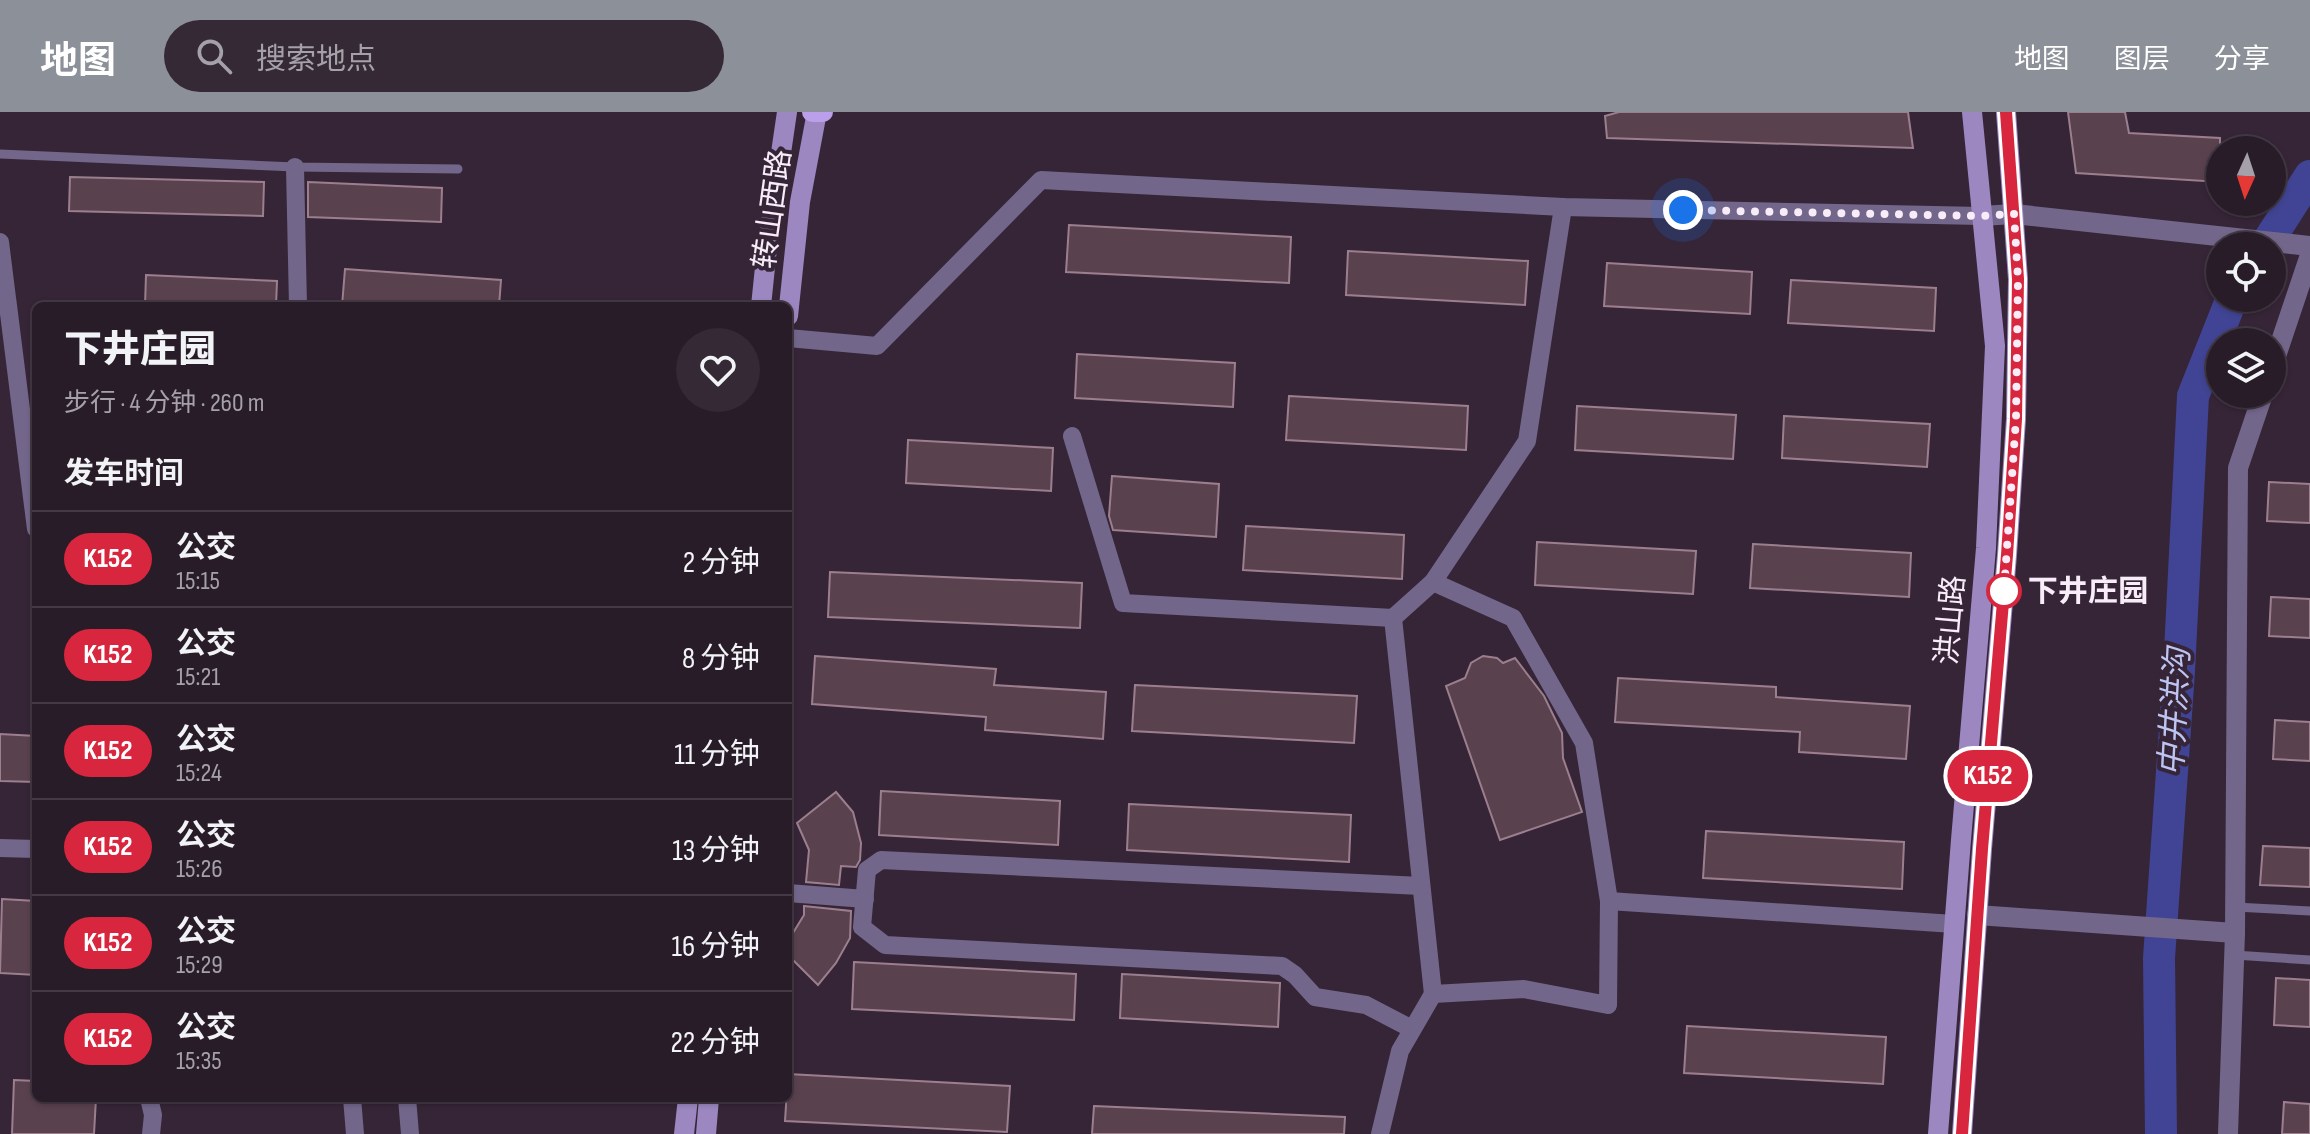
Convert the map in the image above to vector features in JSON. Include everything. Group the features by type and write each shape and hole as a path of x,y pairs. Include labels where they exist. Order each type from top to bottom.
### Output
{"main road":[{"name":"转山西路","path":"761,302 787,112"},
{"name":"转山西路","path":"789,302 800,202 817,112"},
{"name":"洪山路","path":"1938,1134 1986,548 1995,346 1972,112"},
{"name":"洪山路","path":"1962,1134 2016,419 2018,279 2006,112"},
{"path":"684,1134 688,1102"},
{"path":"706,1134 709,1102"}],"street":[{"path":"295,167 298,302"},
{"path":"792,338 877,346 1041,180 1563,207 1981,216 2014,214 2310,246"},
{"path":"1072,436 1123,603 1393,618 1433,582 1527,441 1563,207"},
{"path":"0,242 32,497"},
{"path":"2285,328 2310,255"},
{"path":"299,286 305,302"},
{"path":"2228,1134 2235,933 2238,468 2258,408"},
{"path":"1433,582 1513,618 1584,743 1609,901 1608,1005 1524,989 1433,994"},
{"path":"1380,1134 1400,1051 1433,994 1393,618"},
{"path":"0,848 32,849"},
{"path":"1412,1029 1366,1005 1315,997 1282,966 885,945 862,927 867,870 881,860 1421,886"},
{"path":"792,893 865,899"},
{"path":"1609,901 1954,924"},
{"path":"1977,915 2235,933"},
{"path":"150,1102 153,1115 151,1134"},
{"path":"352,1102 355,1134"},
{"path":"407,1102 410,1134"}],"lane":[{"path":"0,154 295,167 458,169"},
{"path":"2235,907 2310,911"},
{"path":"2234,955 2310,960"}],"building":[{"path":"1619,112 1908,112 1913,148 1607,138 1605,116"},
{"path":"2068,112 2125,112 2129,133 2206,137 2206,181 2076,173"},
{"path":"70,177 264,182 263,216 69,211"},
{"path":"308,182 442,188 441,222 308,217"},
{"path":"1069,225 1291,237 1289,283 1066,272"},
{"path":"1348,251 1528,261 1525,305 1346,295"},
{"path":"1607,263 1752,272 1750,314 1604,306"},
{"path":"345,269 501,280 499,302 342,302"},
{"path":"146,275 277,281 276,302 145,302"},
{"path":"1791,280 1936,288 1934,331 1788,323"},
{"path":"1077,354 1235,363 1233,407 1075,398"},
{"path":"1289,396 1468,406 1466,450 1286,440"},
{"path":"1577,406 1736,415 1733,459 1575,450"},
{"path":"1784,416 1930,424 1927,467 1782,458"},
{"path":"908,440 1053,448 1051,491 906,483"},
{"path":"1112,476 1219,484 1216,537 1113,530 1109,516"},
{"path":"2269,482 2310,484 2310,523 2267,521"},
{"path":"1246,526 1404,535 1402,579 1243,570"},
{"path":"1537,542 1696,551 1693,594 1535,585"},
{"path":"1753,544 1911,553 1909,597 1750,588"},
{"path":"830,572 1082,583 1080,628 828,617"},
{"path":"2271,597 2310,599 2310,638 2269,636"},
{"path":"815,656 996,669 994,685 1106,692 1103,739 985,730 986,717 812,704"},
{"path":"1483,656 1497,658 1503,663 1515,658 1544,696 1562,733 1563,758 1582,812 1500,840 1446,686 1465,678 1471,663"},
{"path":"1618,678 1776,687 1776,697 1910,706 1906,759 1799,752 1800,732 1615,722"},
{"path":"1135,685 1357,696 1354,743 1132,731"},
{"path":"2275,720 2310,722 2310,761 2273,759"},
{"path":"0,734 32,736 32,782 0,781"},
{"path":"881,791 1060,801 1058,845 879,835"},
{"path":"836,792 853,812 861,843 860,860 856,867 841,866 839,885 806,882 809,850 797,823"},
{"path":"1129,804 1351,815 1349,862 1127,850"},
{"path":"1706,831 1904,842 1902,889 1703,878"},
{"path":"2263,846 2310,848 2310,887 2260,885"},
{"path":"2,899 32,901 32,975 0,973"},
{"path":"804,906 851,911 850,938 836,963 818,985 792,959 792,934 804,915"},
{"path":"854,962 1076,974 1074,1020 852,1009"},
{"path":"1122,974 1280,983 1278,1027 1120,1018"},
{"path":"2276,978 2310,980 2310,1027 2274,1025"},
{"path":"1687,1026 1886,1037 1883,1084 1684,1073"},
{"path":"792,1074 1010,1086 1007,1132 785,1121 786,1102 792,1102"},
{"path":"14,1080 32,1081 32,1102 96,1102 94,1134 12,1134"},
{"path":"2284,1102 2310,1104 2310,1134 2282,1134"},
{"path":"1094,1106 1345,1117 1344,1134 1092,1134"}],"waterway":[{"name":"中井洪沟","path":"2274,232 2310,176"},
{"name":"中井洪沟","path":"2161,1134 2159,958 2179,671 2193,396 2226,312"}],"bus line":[{"name":"K152","path":"1962,1134 2016,419 2018,279 2006,112"}],"place":[{"name":"下井庄园","path":"2004,591"}],"route":[{"path":"1683,210 2014,214 2018,279 2016,419 2004,591"}]}
